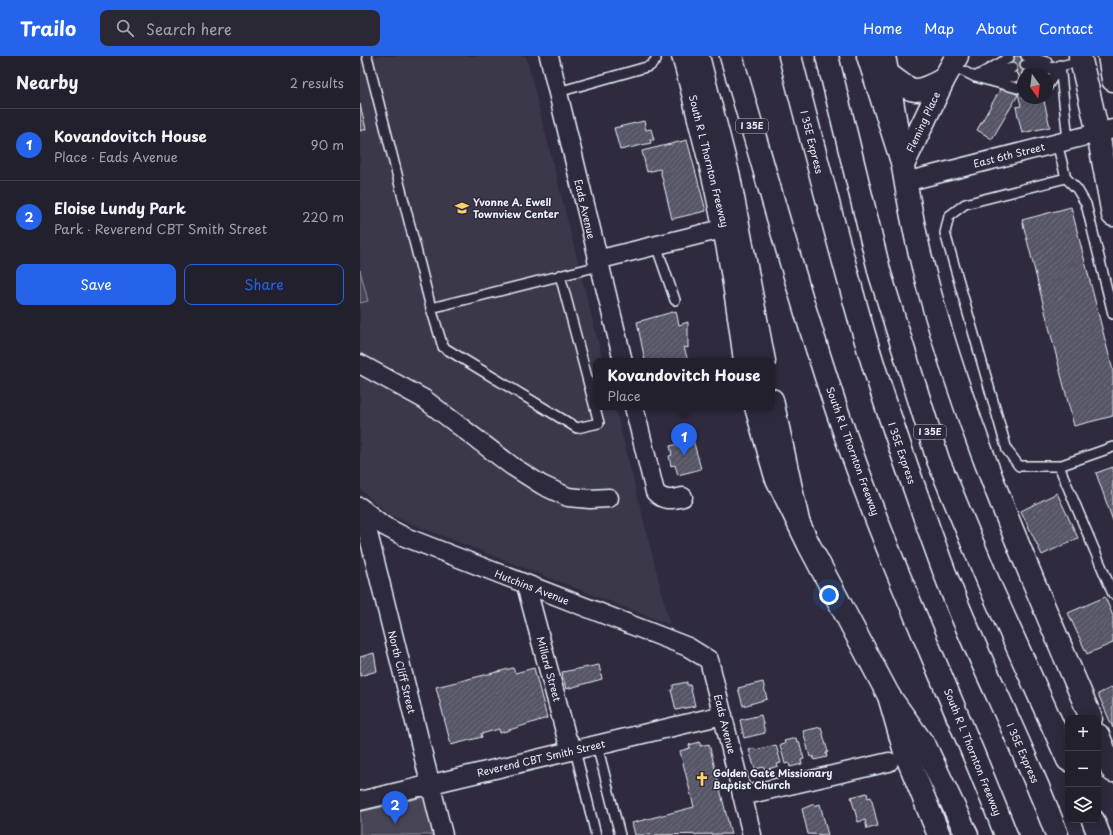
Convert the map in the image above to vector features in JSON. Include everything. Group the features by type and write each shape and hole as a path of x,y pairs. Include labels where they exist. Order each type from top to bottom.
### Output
{"main road":[{"name":"South R L Thornton Freeway","path":"682,56 713,171 726,232 737,292 745,358"},
{"path":"698,56 729,177 763,358"},
{"name":"South R L Thornton Freeway","path":"731,56 773,196 786,247 845,435 883,534 978,761 1006,835"},
{"name":"I 35E Express","path":"790,56 862,326 898,443 941,563 981,660 1045,804 1057,835"},
{"name":"I 35E","path":"827,56 880,274 938,460 991,588 1065,753"},
{"path":"868,56 904,173"},
{"path":"1109,56 1113,80"},
{"path":"1081,58 1106,131 1113,215"},
{"path":"886,65 913,225 928,286 962,398 992,480 1090,715"},
{"name":"Fleming Place","path":"886,65 904,87 914,91 924,90 951,67"},
{"name":"Fleming Place","path":"904,173 951,67"},
{"path":"757,410 776,477 889,696 926,748 968,835"},
{"path":"774,410 798,521"},
{"path":"889,696 905,752 939,835"},
{"path":"1101,742 1113,771"},
{"path":"1094,823 1099,835"}],"street":[{"name":"Eads Avenue","path":"549,56 621,358"},
{"name":"East 6th Street","path":"904,173 1062,142 1106,131"},
{"path":"598,263 656,245 714,231 726,232"},
{"path":"360,364 424,398 512,466 542,485 568,497 590,500 609,498"},
{"path":"635,410 655,492 661,498 670,500 683,497"},
{"name":"Hutchins Avenue","path":"361,508 384,526 405,537 688,647 709,660"},
{"name":"North Cliff Street","path":"361,508 443,835"},
{"name":"Millard Street","path":"526,585 567,739 575,750"},
{"name":"Eads Avenue","path":"709,660 752,835"},
{"name":"Reverend CBT Smith Street","path":"360,801 723,715"},
{"path":"742,796 889,762"}],"lane":[{"path":"367,56 431,308 443,347 577,428 599,423 596,410"},
{"path":"558,92 650,66 656,60 656,56"},
{"path":"975,76 1010,58"},
{"path":"1053,70 1060,65 1081,58"},
{"path":"1026,65 1060,65"},
{"path":"1026,65 1060,65"},
{"path":"1053,77 1060,65"},
{"path":"1060,65 1062,142 1066,178 1077,189 1086,204 1113,314"},
{"path":"951,67 975,76 1017,88"},
{"path":"975,76 1013,73"},
{"path":"1066,178 965,204 949,216 945,233 1007,450 1019,466 1059,466 1113,447"},
{"path":"656,245 675,300"},
{"path":"431,308 560,275 598,263"},
{"path":"560,275 593,400"},
{"path":"1059,466 1113,594"},
{"path":"597,745 620,835"},
{"path":"575,750 596,835"}],"shaded area":[{"name":"Yvonne A. Ewell Townview Center","path":"360,56 526,56 602,358 593,358 593,410 616,410 670,625 389,515 360,489"},
{"path":"360,270 368,301 360,303"},
{"path":"424,797 434,835 360,835 360,812"}],"building":[{"path":"1009,56 1023,56 1026,68 1017,68 1017,89"},
{"path":"1002,86 1017,94 992,139 977,130"},
{"path":"360,104 366,129 360,131"},
{"path":"1021,104 1045,104 1050,127 1022,133 1016,107 1021,106"},
{"path":"644,121 646,130 651,129 654,140 650,140 651,143 620,150 614,128"},
{"path":"687,140 706,211 672,219 660,169 647,172 642,151"},
{"path":"1071,207 1113,371 1113,416 1074,426 1022,220"},
{"path":"676,311 679,325 688,322 688,348 684,347 687,358 644,358 637,322"},
{"path":"692,436 701,469 678,475 675,465 671,466 669,456 672,455 670,446 686,442 685,438"},
{"path":"1113,467 1113,521 1096,473"},
{"path":"1057,493 1078,538 1042,555 1021,511"},
{"path":"1105,597 1113,616 1113,643 1087,654 1068,613"},
{"path":"374,653 377,671 360,676 360,657"},
{"path":"599,665 602,679 566,689 562,672"},
{"path":"513,668 515,673 534,668 547,718 500,733 499,729 481,734 482,737 451,745 436,687"},
{"path":"687,682 687,685 690,685 695,706 676,710 671,690 673,689 673,685"},
{"path":"763,682 767,699 743,706 738,688"},
{"path":"1113,687 1113,728 1098,694"},
{"path":"761,715 765,733 744,738 740,720"},
{"path":"821,727 828,752 826,753 827,757 814,760 813,756 810,757 803,731"},
{"path":"796,738 797,742 799,741 804,759 801,760 802,764 790,767 789,763 785,764 780,745 785,744 784,741"},
{"name":"Golden Gate Missionary Baptist Church","path":"700,742 700,746 709,744 731,834 635,835 632,823 694,807 680,751 690,748 689,745"},
{"path":"776,745 781,763 777,764 778,766 765,770 764,767 755,769 749,750"},
{"path":"867,793 868,798 871,797 878,826 867,829 865,820 858,822 851,797"},
{"path":"814,804 814,806 820,804 828,835 808,834 802,809"}],"place":[{"name":"Yvonne A. Ewell Townview Center","path":"462,208"},
{"name":"Kovandovitch House","path":"684,456"},
{"name":"Golden Gate Missionary Baptist Church","path":"702,779"},
{"name":"Eloise Lundy Park","path":"395,824"}]}
